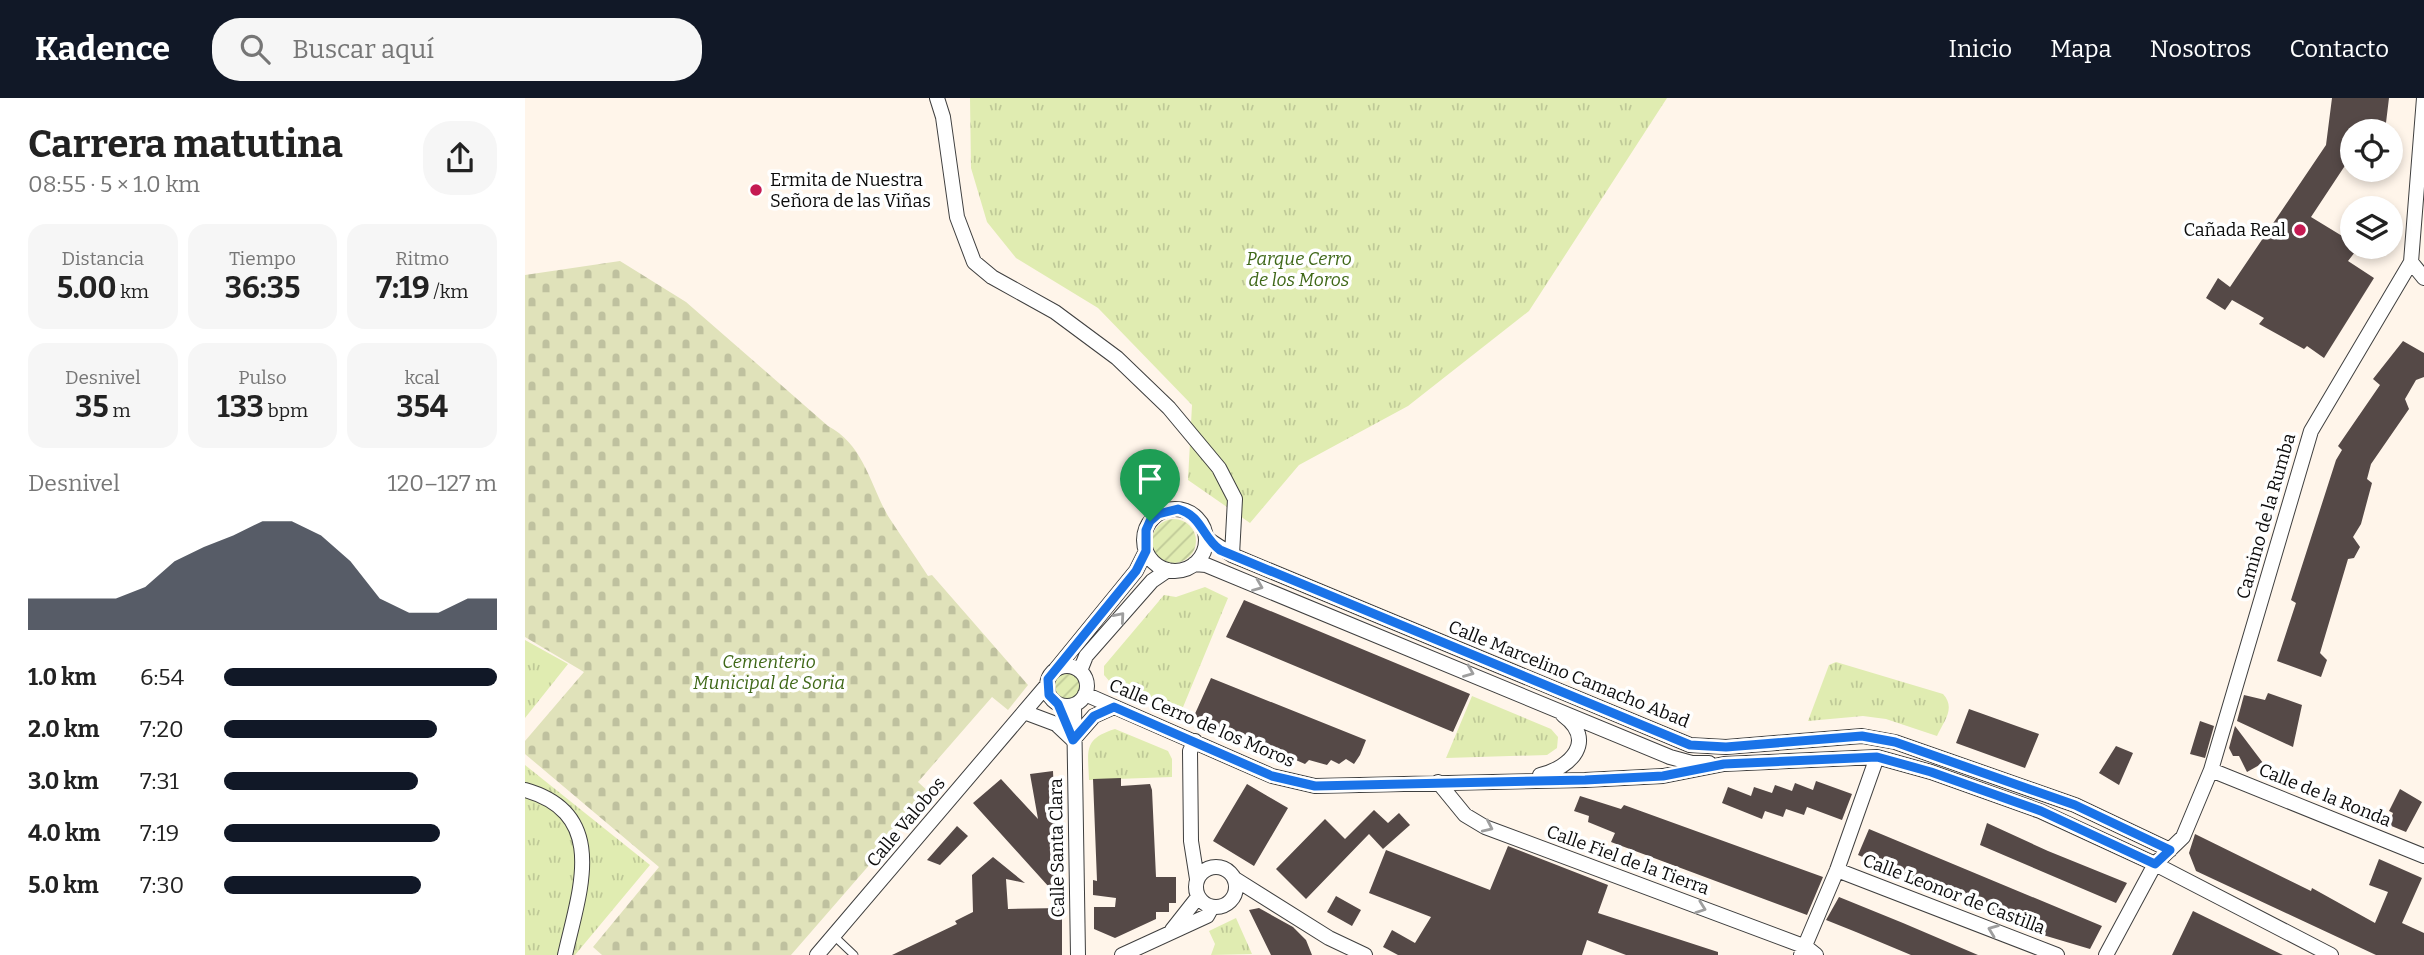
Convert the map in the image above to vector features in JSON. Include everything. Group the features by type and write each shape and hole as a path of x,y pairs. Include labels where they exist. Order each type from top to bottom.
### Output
{"street":[{"path":"937,98 943,117 957,217 974,262 992,277 1055,312 1117,358 1169,408 1219,468 1235,499 1232,555"},
{"name":"Camino de la Rumba","path":"2106,955 2155,864 2183,837 2211,770 2311,431 2411,262 2424,98"},
{"path":"2411,262 2424,278"},
{"path":"1056,669 1068,666 1080,671 1087,682 1085,694 1074,705 1055,702 1047,685 1056,669 1136,571 1146,551 1146,530 1158,514 1168,510 1189,512 1197,519 1206,538 1205,548 1194,564 1186,569 1168,570 1152,580 1086,656 1080,671"},
{"name":"Calle Marcelino Camacho Abad","path":"1206,538 1232,555 1690,745 1726,747 1862,736 1895,742 2075,805 2170,850"},
{"path":"1146,551 1152,560 1168,570"},
{"name":"Calle Marcelino Camacho Abad","path":"1194,564 1206,565 1550,705 1670,757 1692,763 1724,764"},
{"name":"Calle Valobos","path":"817,955 1047,685"},
{"name":"Calle Cerro de los Moros","path":"1085,694 1272,776 1302,785 1663,776 1724,764 1877,757 1931,772 2041,811 2155,864 2332,955"},
{"name":"Calle Valobos","path":"1024,712 1055,702"},
{"name":"Calle Santa Clara","path":"1055,702 1073,740"},
{"name":"Calle Santa Clara","path":"1074,705 1078,955"},
{"name":"Calle Cerro de los Moros","path":"1515,780 1555,771 1570,762 1575,754 1579,741 1577,730 1571,721 1550,705"},
{"path":"1024,712 1056,724 1073,740 1094,716 1114,707"},
{"path":"1171,931 1198,897 1191,841 1190,751 1195,741"},
{"path":"1807,952 1877,757"},
{"name":"Calle de la Ronda","path":"2211,770 2424,856"},
{"name":"Calle Fiel de la Tierra","path":"1439,782 1465,815 1485,827 1807,952"},
{"path":"525,790 559,806 576,825 582,842 584,869 565,955"},
{"path":"1191,841 1214,867"},
{"path":"1197,879 1204,870 1214,867 1226,869 1235,879 1329,938 1365,955"},
{"name":"Calle Leonor de Castilla","path":"1837,870 2057,955"},
{"path":"1232,900 1236,890 1235,879"},
{"path":"1198,897 1212,907 1223,906 1232,900 1269,900"},
{"path":"1122,955 1171,931 1185,928 1207,916 1212,907"},
{"path":"1329,938 1329,955"}],"lane":[{"path":"834,936 854,955"}],"green space":[{"name":"Parque Cerro de los Moros","path":"970,98 1667,98 1529,311 1408,406 1299,465 1250,523 1188,480 1192,405 1098,308 1016,258 987,222 971,168"},
{"name":"Cementerio Municipal de Soria","path":"620,261 686,302 850,443 888,516 928,576 932,575 1028,685 1008,710 992,697 918,782 931,794 791,955 602,955 593,947 659,867 525,754 525,741 584,672 525,637 525,275"},
{"path":"1174,519 1189,526 1196,541 1189,556 1174,563 1159,556 1152,541 1159,526"},
{"path":"1205,587 1228,598 1181,712 1111,683 1104,675 1104,666 1164,595 1176,597"},
{"path":"525,640 568,664 525,718"},
{"path":"1836,662 1943,694 1949,709 1937,736 1886,719 1863,716 1808,721 1829,665"},
{"path":"1067,671 1078,675 1082,686 1078,697 1067,701 1056,697 1052,686 1056,675"},
{"path":"1472,696 1551,729 1558,737 1557,748 1547,755 1446,758"},
{"path":"1115,729 1168,751 1172,759 1172,777 1089,780 1088,753 1092,742"},
{"path":"525,765 650,865 575,955 525,955"},
{"path":"1236,918 1252,954 1211,955 1215,944 1209,931"}],"building":[{"name":"Cañada Real","path":"2332,98 2389,98 2386,119 2340,119 2340,173 2311,217 2340,235 2340,259 2350,259 2348,261 2374,278 2324,358 2307,346 2304,349 2259,324 2264,318 2232,300 2225,310 2206,298 2218,278 2230,287 2326,145"},
{"path":"2403,341 2424,353 2424,377 2416,380 2405,399 2409,409 2371,464 2367,479 2372,483 2361,524 2353,537 2360,547 2354,558 2348,559 2320,653 2327,660 2321,677 2277,661 2296,603 2291,600 2336,460 2342,450 2338,446 2380,385 2373,379"},
{"path":"1244,600 1470,694 1453,732 1226,637"},
{"path":"1211,678 1366,740 1360,755 1354,764 1346,759 1339,764 1331,760 1327,765 1309,760 1305,764 1194,716"},
{"path":"2268,693 2302,705 2293,747 2237,721 2244,695 2265,700"},
{"path":"1969,709 2039,734 2025,768 1956,743"},
{"path":"2200,721 2214,726 2205,758 2190,754"},
{"path":"2235,726 2263,763 2247,772 2239,756 2233,756 2229,748"},
{"path":"2116,746 2133,753 2119,785 2099,773"},
{"path":"1053,771 1058,897 973,803 1001,779 1038,819 1030,774"},
{"path":"1121,778 1121,786 1150,784 1156,877 1176,877 1176,903 1169,903 1169,912 1156,912 1156,919 1115,938 1094,929 1094,907 1115,907 1116,898 1093,895 1093,880 1097,881 1093,779"},
{"path":"1816,781 1852,794 1842,820 1807,807 1804,815 1786,809 1783,817 1765,811 1762,819 1722,803 1728,787 1751,796 1754,787 1772,793 1775,785 1792,791 1795,783 1813,790"},
{"path":"1247,784 1288,808 1254,866 1213,841"},
{"path":"2400,789 2422,802 2406,832 2389,825 2393,813 2389,811"},
{"path":"1580,796 1621,809 1624,805 1823,877 1807,915 1611,842 1615,833 1588,822 1589,816 1574,811"},
{"path":"1374,810 1388,823 1399,813 1410,825 1383,849 1369,834 1306,899 1276,869 1325,819 1345,839"},
{"path":"1987,823 2127,883 2116,903 1980,845"},
{"path":"957,826 968,836 940,865 927,860"},
{"path":"1869,829 2102,926 2090,949 2043,935 1973,905 1974,901 1959,898 1858,855"},
{"path":"2195,834 2311,891 2312,888 2375,923 2388,892 2369,885 2379,859 2422,878 2402,923 2424,933 2424,955 2376,955 2196,871 2189,853"},
{"path":"1508,846 1608,885 1598,913 1718,952 1718,955 1626,955 1587,940 1582,955 1398,955 1383,947 1392,930 1415,943 1431,917 1369,893 1386,850 1490,890"},
{"path":"993,857 1025,883 1006,879 1008,909 1062,908 1062,955 892,955 957,924 955,921 973,912 972,875"},
{"path":"1336,896 1361,910 1352,926 1327,912"},
{"path":"1839,897 1978,955 1911,955 1826,920"},
{"path":"1259,908 1293,927 1306,940 1312,955 1271,955 1249,910"},
{"path":"2193,911 2283,955 2172,955"}],"place":[{"name":"Ermita de Nuestra Señora de las Viñas","path":"756,190"},
{"name":"Cañada Real","path":"2300,230"}],"route":[{"path":"1168,510 1189,512 1203,528 1206,538 1220,550 1690,745 1708,748 1862,736 1895,742 2075,805 2170,850 2155,864 2041,811 1931,772 1877,757 1724,764 1695,772 1663,776 1315,786 1272,776 1114,707 1094,716 1073,740 1058,704 1049,695 1048,679 1136,571 1146,551 1144,541 1150,521 1168,510"}]}
